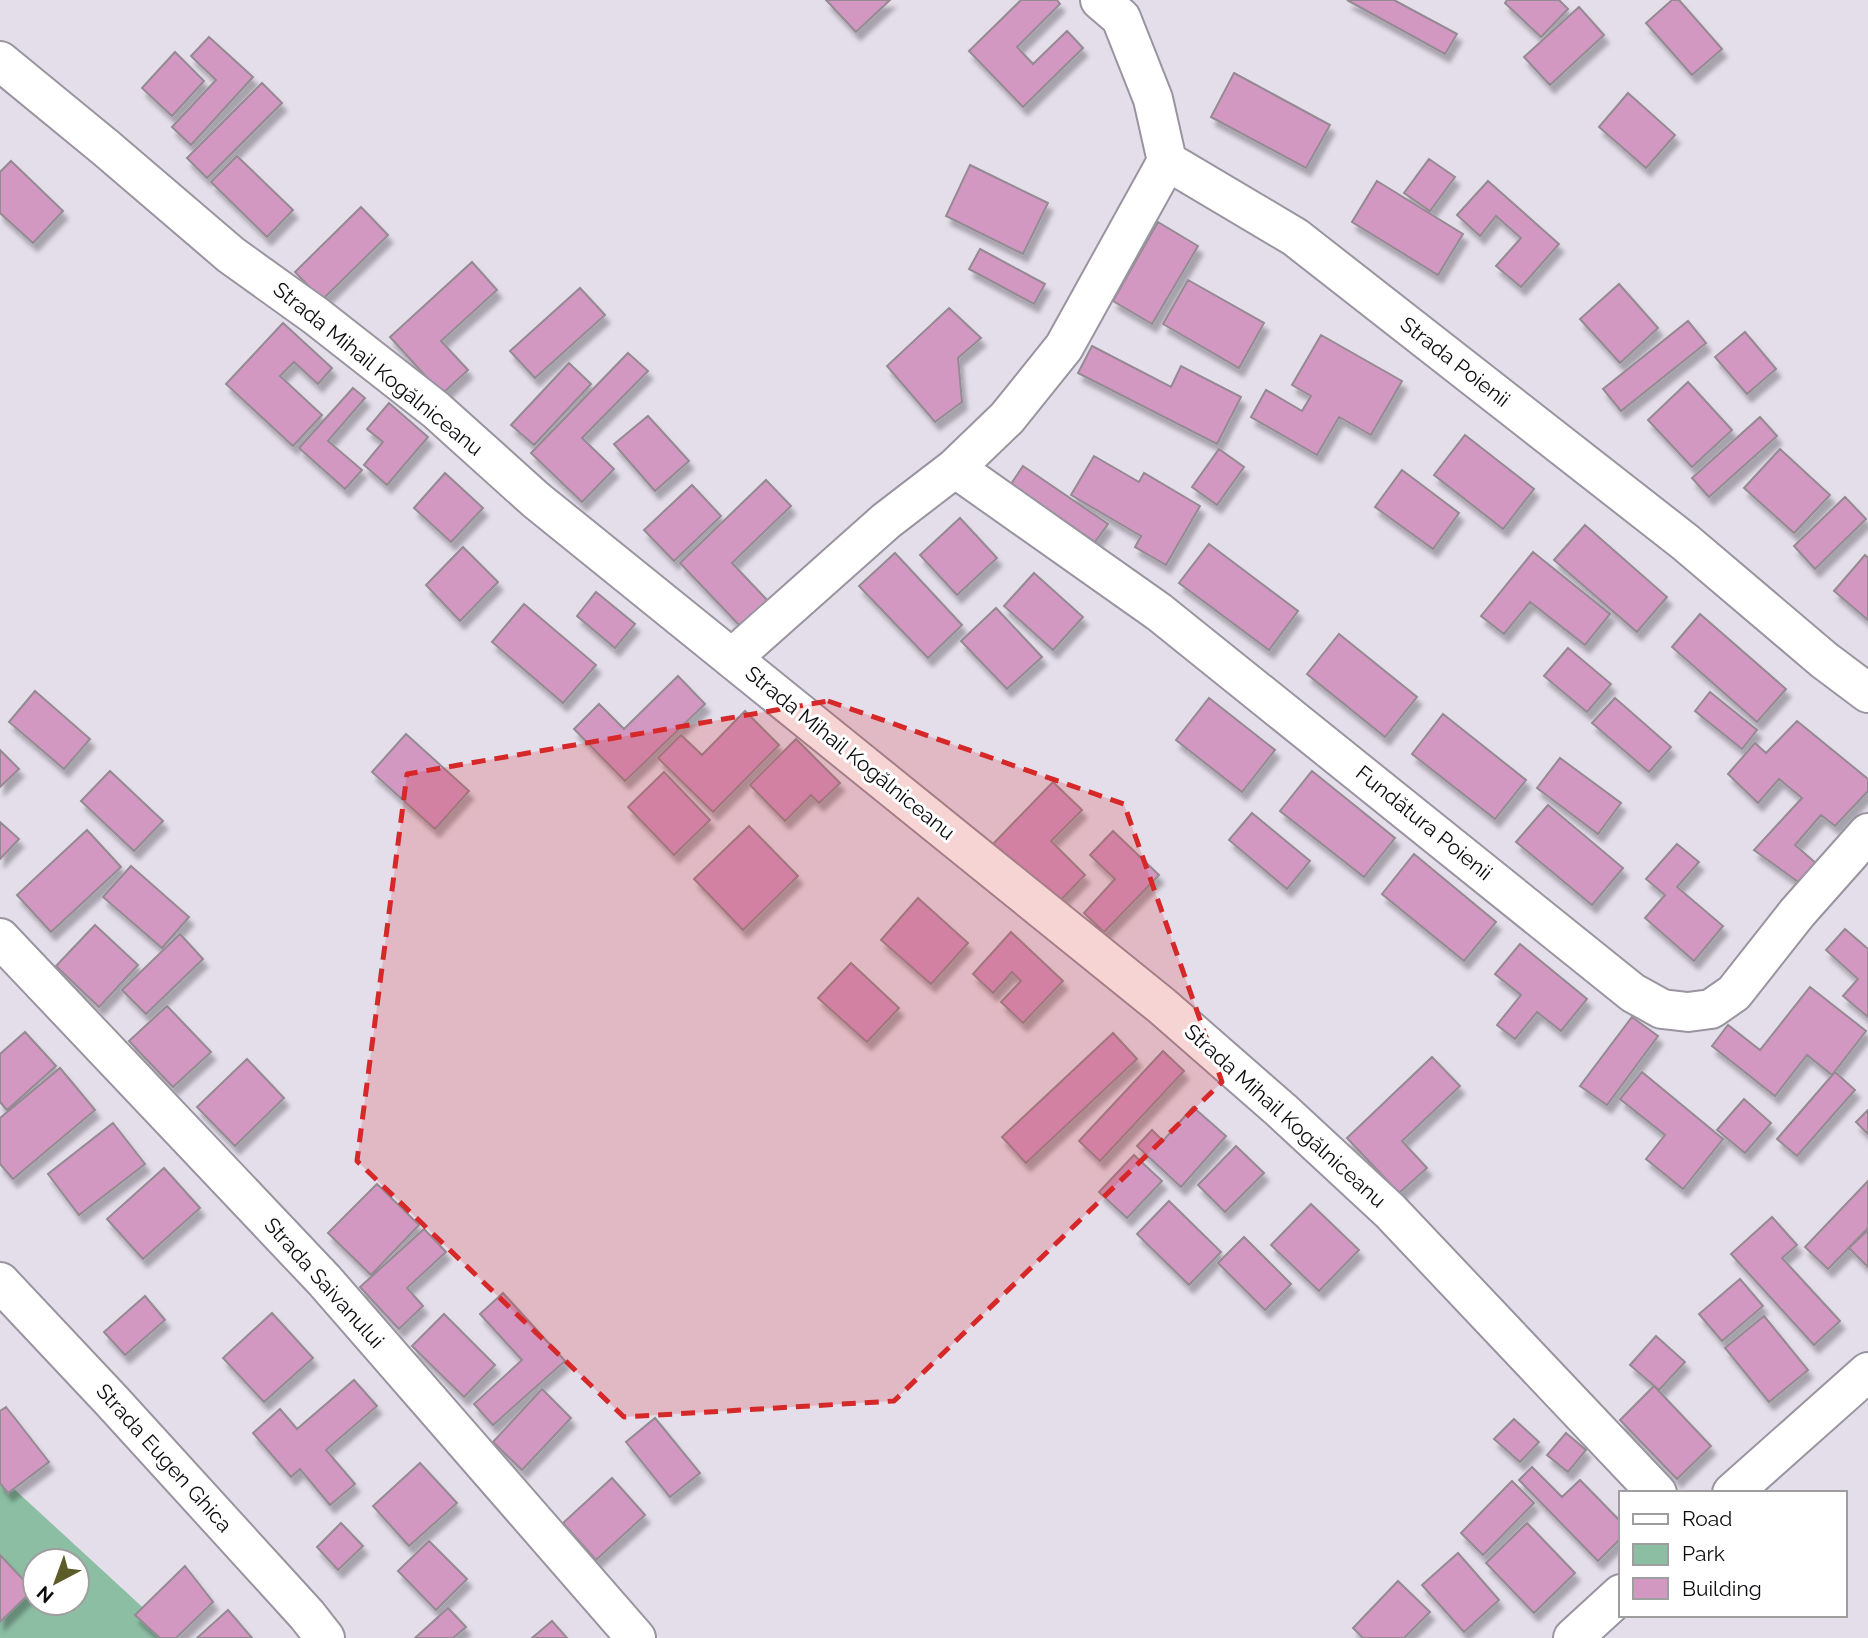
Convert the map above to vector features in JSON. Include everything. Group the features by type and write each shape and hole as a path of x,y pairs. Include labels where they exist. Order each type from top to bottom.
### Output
{"street":[{"path":"732,658 886,521 954,468 1007,418 1064,346 1167,161 1153,99 1121,18 1100,0"},
{"name":"Strada Mihail Kogălniceanu","path":"0,61 231,255 316,316 436,410 536,500 1162,1006 1390,1210 1655,1491"},
{"name":"Strada Poienii","path":"1167,161 1295,237 1685,542 1824,660 1868,693"},
{"name":"Fundătura Poienii","path":"954,468 1158,612 1633,993 1662,1009 1688,1012 1711,1009 1734,993 1797,913 1868,833"},
{"name":"Strada Saivanului","path":"0,938 324,1280 636,1638"},
{"name":"Strada Eugen Ghica","path":"0,1282 120,1410 325,1638"},
{"path":"1734,1491 1868,1372"},
{"path":"1573,1638 1619,1596"}],"highlighted area":[{"path":"828,701 1124,804 1222,1082 894,1401 624,1417 357,1161 407,774"}],"green space":[{"path":"0,1476 77,1547 21,1547 21,1617 91,1617 91,1560 176,1638 0,1638"}],"building":[{"path":"826,0 890,0 856,32"},
{"path":"1021,0 1057,0 1060,4 1017,47 1033,64 1067,31 1083,48 1023,107 969,51"},
{"path":"1347,0 1394,0 1457,34 1445,54"},
{"path":"1507,0 1559,0 1568,9 1541,37 1505,3"},
{"path":"1672,0 1679,0 1722,49 1692,75 1646,23"},
{"path":"1579,7 1604,35 1550,85 1524,57"},
{"path":"209,37 253,77 191,145 172,127 216,80 191,56"},
{"path":"175,52 204,81 172,116 142,88"},
{"path":"1234,73 1330,125 1306,168 1211,117"},
{"path":"262,83 282,103 207,178 187,158"},
{"path":"1628,93 1675,135 1646,168 1599,127"},
{"path":"237,156 293,210 267,237 211,182"},
{"path":"1429,159 1455,177 1430,211 1404,193"},
{"path":"11,161 63,211 33,243 0,213 0,172"},
{"path":"970,165 1048,203 1023,254 946,216"},
{"path":"1377,181 1463,234 1438,275 1352,222"},
{"path":"1488,181 1559,244 1521,287 1496,266 1521,238 1496,216 1480,236 1457,215"},
{"path":"361,207 388,235 322,300 295,272"},
{"path":"1158,222 1198,246 1152,324 1113,301"},
{"path":"980,249 1045,284 1034,304 969,269"},
{"path":"472,262 497,290 441,341 468,370 442,394 390,337"},
{"path":"1188,280 1264,323 1239,368 1163,324"},
{"path":"1619,284 1658,328 1620,363 1580,319"},
{"path":"580,288 605,315 535,378 510,351"},
{"path":"949,308 981,338 958,358 962,402 935,422 887,366"},
{"path":"1688,321 1706,343 1621,411 1603,389"},
{"path":"283,323 332,368 318,384 294,362 280,376 322,415 293,446 226,384"},
{"path":"1745,332 1776,369 1747,394 1715,357"},
{"path":"1321,335 1402,381 1371,435 1339,417 1317,455 1251,417 1266,390 1302,411 1311,396 1292,385"},
{"path":"1092,346 1171,387 1181,366 1241,397 1217,444 1078,373"},
{"path":"628,353 648,371 582,438 614,469 582,502 531,453"},
{"path":"569,363 591,384 534,445 511,425"},
{"path":"1688,382 1732,430 1692,467 1648,420"},
{"path":"353,388 365,398 328,441 362,470 345,489 299,448"},
{"path":"389,403 428,437 387,485 364,465 383,442 367,429"},
{"path":"648,416 689,461 655,491 614,444"},
{"path":"1760,417 1777,436 1709,497 1692,478"},
{"path":"1465,435 1534,489 1503,529 1434,475"},
{"path":"1219,449 1244,467 1217,505 1192,487"},
{"path":"1780,449 1830,495 1794,533 1744,488"},
{"path":"1094,456 1139,482 1144,473 1200,506 1166,565 1135,547 1141,536 1071,495"},
{"path":"1023,466 1108,524 1095,542 1011,484"},
{"path":"1402,470 1459,513 1433,549 1375,507"},
{"path":"445,473 483,508 451,542 414,508"},
{"path":"766,480 791,506 732,563 768,601 741,627 680,563"},
{"path":"692,485 721,516 674,561 644,530"},
{"path":"1845,497 1866,519 1815,569 1794,546"},
{"path":"960,518 997,558 957,595 920,555"},
{"path":"1585,525 1667,597 1637,632 1554,560"},
{"path":"1209,544 1298,611 1269,650 1179,583"},
{"path":"463,547 498,582 460,621 426,585"},
{"path":"1533,552 1610,614 1585,645 1530,602 1504,634 1481,616"},
{"path":"895,553 962,625 928,658 859,586"},
{"path":"1865,555 1868,558 1868,620 1834,591"},
{"path":"1034,573 1083,617 1053,650 1004,606"},
{"path":"596,592 635,624 615,648 577,616"},
{"path":"524,604 596,665 563,703 492,642"},
{"path":"996,608 1042,657 1007,689 961,641"},
{"path":"1700,614 1786,689 1757,722 1672,647"},
{"path":"1339,634 1417,697 1385,737 1307,674"},
{"path":"1568,648 1611,684 1587,712 1544,676"},
{"path":"678,676 705,704 625,781 574,729 599,704 624,729"},
{"path":"35,691 90,739 64,769 9,722"},
{"path":"1710,692 1757,730 1742,749 1695,711"},
{"path":"1209,698 1275,750 1242,792 1176,740"},
{"path":"1615,698 1671,747 1649,772 1592,723"},
{"path":"745,711 779,745 713,812 658,758 681,735 702,755"},
{"path":"1443,714 1526,780 1495,819 1412,754"},
{"path":"1797,721 1868,779 1868,791 1835,826 1821,815 1795,845 1818,865 1801,884 1754,850 1802,798 1779,779 1758,803 1728,774 1755,743 1766,753"},
{"path":"406,734 469,791 435,829 372,772"},
{"path":"796,739 840,783 819,803 811,795 785,821 750,785"},
{"path":"0,750 19,769 0,787"},
{"path":"1560,758 1621,803 1598,834 1537,788"},
{"path":"110,771 163,821 134,851 81,801"},
{"path":"1312,771 1395,838 1364,877 1280,811"},
{"path":"664,772 710,820 674,855 628,807"},
{"path":"1053,782 1082,810 1051,841 1085,875 1054,907 992,845"},
{"path":"1548,805 1623,868 1592,905 1516,842"},
{"path":"1252,813 1310,861 1287,889 1229,840"},
{"path":"0,822 19,839 0,859"},
{"path":"749,826 798,876 743,930 694,879"},
{"path":"87,830 121,867 51,932 17,895"},
{"path":"1113,831 1159,875 1104,932 1084,913 1115,879 1090,855"},
{"path":"1677,844 1699,862 1677,887 1723,926 1694,961 1645,918 1665,895 1646,879"},
{"path":"1414,854 1496,922 1464,961 1382,894"},
{"path":"131,866 189,917 162,948 103,897"},
{"path":"918,898 968,943 931,984 881,940"},
{"path":"95,925 138,965 99,1007 56,966"},
{"path":"1845,929 1868,949 1868,1017 1843,996 1858,979 1826,950"},
{"path":"1011,932 1063,981 1023,1023 1001,1002 1021,981 1012,972 993,993 973,974"},
{"path":"180,934 203,959 146,1014 122,990"},
{"path":"1520,944 1587,999 1561,1031 1537,1012 1515,1039 1497,1025 1521,995 1495,974"},
{"path":"851,963 899,1008 867,1042 818,998"},
{"path":"1810,987 1866,1031 1832,1075 1807,1055 1775,1096 1712,1046 1728,1025 1760,1050"},
{"path":"167,1006 211,1052 173,1087 129,1041"},
{"path":"1632,1017 1658,1036 1607,1105 1580,1086"},
{"path":"25,1032 56,1066 7,1110 0,1102 0,1054"},
{"path":"1113,1033 1137,1059 1026,1163 1002,1137"},
{"path":"1163,1051 1184,1071 1100,1161 1079,1141"},
{"path":"1432,1057 1460,1086 1402,1141 1427,1168 1399,1193 1347,1138"},
{"path":"247,1059 284,1098 235,1146 197,1107"},
{"path":"60,1068 95,1110 13,1179 0,1164 0,1118"},
{"path":"1642,1072 1723,1139 1683,1189 1646,1159 1665,1135 1620,1099"},
{"path":"1835,1072 1855,1090 1797,1156 1777,1139"},
{"path":"1744,1099 1771,1123 1745,1153 1717,1130"},
{"path":"1193,1107 1226,1136 1181,1187 1137,1146 1152,1130 1163,1141"},
{"path":"1868,1110 1868,1134 1856,1122"},
{"path":"113,1123 145,1164 79,1215 48,1174"},
{"path":"1236,1146 1264,1173 1225,1212 1198,1185"},
{"path":"1134,1155 1162,1181 1127,1218 1099,1192"},
{"path":"164,1168 200,1208 143,1259 107,1219"},
{"path":"1868,1181 1868,1228 1828,1269 1805,1247"},
{"path":"377,1184 419,1225 371,1275 328,1233"},
{"path":"1169,1201 1221,1252 1189,1285 1137,1234"},
{"path":"1311,1204 1359,1250 1319,1291 1271,1245"},
{"path":"1772,1217 1797,1245 1782,1258 1840,1321 1814,1345 1731,1254"},
{"path":"424,1229 446,1252 407,1288 423,1306 399,1329 360,1287"},
{"path":"1868,1230 1868,1267 1849,1248"},
{"path":"1244,1237 1291,1284 1265,1310 1218,1263"},
{"path":"1740,1279 1763,1306 1722,1341 1699,1314"},
{"path":"503,1293 565,1361 493,1425 474,1404 522,1360 480,1314"},
{"path":"145,1296 165,1320 125,1355 104,1332"},
{"path":"272,1313 313,1358 264,1402 223,1358"},
{"path":"444,1314 495,1365 464,1397 412,1346"},
{"path":"1764,1316 1808,1370 1769,1402 1725,1348"},
{"path":"1656,1336 1685,1362 1659,1390 1630,1365"},
{"path":"354,1380 377,1406 326,1450 355,1484 330,1505 300,1469 291,1477 253,1433 280,1409 297,1429"},
{"path":"1654,1386 1711,1446 1677,1479 1620,1420"},
{"path":"542,1389 571,1418 522,1470 493,1442"},
{"path":"6,1407 49,1462 8,1493 0,1483 0,1411"},
{"path":"655,1418 700,1473 670,1497 626,1442"},
{"path":"1514,1419 1539,1442 1520,1462 1494,1439"},
{"path":"1566,1433 1586,1450 1568,1472 1547,1455"},
{"path":"420,1463 457,1503 409,1546 373,1506"},
{"path":"1532,1467 1562,1497 1580,1480 1619,1520 1619,1540 1598,1561 1519,1480"},
{"path":"612,1478 645,1515 596,1560 563,1523"},
{"path":"1512,1481 1534,1503 1483,1555 1461,1533"},
{"path":"341,1523 363,1546 338,1570 317,1547"},
{"path":"1527,1523 1575,1573 1534,1613 1486,1563"},
{"path":"429,1541 467,1579 436,1610 398,1571"},
{"path":"1458,1553 1499,1600 1464,1632 1422,1585"},
{"path":"0,1555 21,1577 21,1602 0,1622"},
{"path":"185,1566 213,1602 176,1638 160,1638 135,1615"},
{"path":"1398,1581 1430,1612 1404,1638 1363,1638 1353,1628"},
{"path":"448,1608 466,1627 453,1638 415,1638"},
{"path":"228,1610 252,1638 197,1638"},
{"path":"552,1621 567,1638 532,1638"}]}
